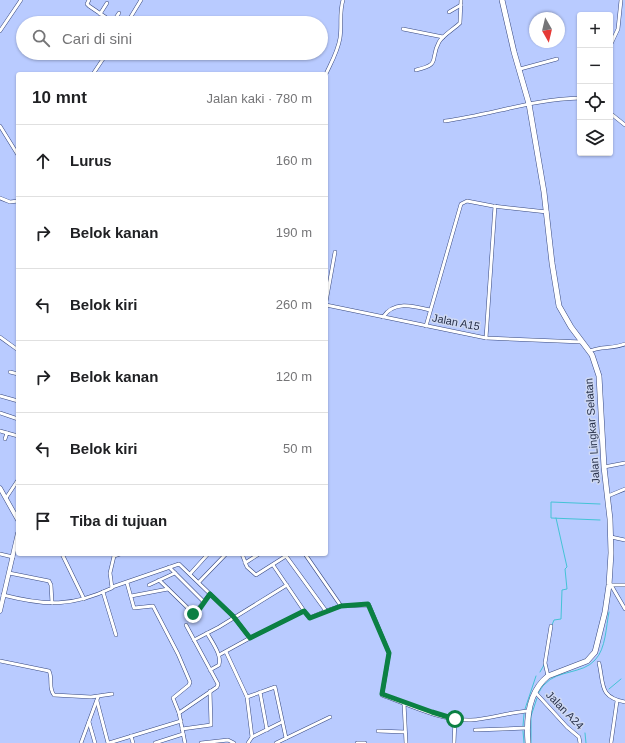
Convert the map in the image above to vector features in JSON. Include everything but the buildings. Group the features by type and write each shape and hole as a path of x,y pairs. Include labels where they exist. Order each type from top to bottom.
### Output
{"highway":[{"name":"Jalan Lingkar Selatan","path":"502,0 529,104 547,212 552,263 559,306 571,327 590,351 599,376 604,467 611,537 610,585 602,628 594,655 588,661 548,676"},
{"path":"528,743 527,728 529,711 535,692 548,676"}],"street":[{"path":"0,31 21,0"},
{"path":"89,0 88,5 103,16"},
{"path":"131,16 141,0"},
{"path":"327,72 338,46 340,37 339,15 343,0"},
{"path":"416,70 427,68 434,62 436,50 443,37 460,23 461,0"},
{"path":"613,40 618,29 622,2"},
{"path":"100,14 107,3"},
{"path":"449,12 461,5"},
{"path":"403,29 443,37"},
{"path":"520,69 557,59"},
{"path":"94,72 102,60"},
{"path":"445,121 473,117 529,104 577,98"},
{"path":"613,115 625,125"},
{"path":"0,126 16,151"},
{"path":"0,198 10,202 16,201"},
{"path":"426,326 461,204 467,201 547,212"},
{"path":"486,338 495,206"},
{"path":"328,292 335,252"},
{"name":"Jalan A15","path":"328,304 486,338 584,342"},
{"path":"383,317 392,308 399,306 412,305 430,310"},
{"path":"0,336 16,348"},
{"path":"590,351 597,348 613,348 625,344"},
{"path":"10,372 16,374"},
{"path":"0,396 16,400"},
{"path":"0,413 16,418"},
{"path":"0,431 16,435"},
{"path":"5,439 8,433"},
{"path":"604,467 625,463"},
{"path":"6,498 16,483"},
{"path":"0,488 16,516"},
{"path":"608,496 625,489"},
{"path":"611,537 625,540"},
{"path":"0,611 2,595 16,545"},
{"path":"0,554 13,557"},
{"path":"63,556 84,599"},
{"path":"112,588 110,573 113,556"},
{"path":"190,574 206,556"},
{"path":"199,582 224,556"},
{"path":"243,556 245,563 256,575 284,556 287,557 326,611"},
{"path":"245,563 255,556"},
{"path":"306,556 341,606"},
{"path":"2,595 32,603 73,603 179,564 234,618 250,638"},
{"path":"272,565 310,618 341,606 369,605 389,653 382,694 404,703 455,719 472,720 503,713 529,711"},
{"path":"169,568 204,602"},
{"path":"9,573 48,581 51,585 52,603"},
{"path":"149,585 175,574"},
{"path":"159,580 194,614 210,594"},
{"path":"127,583 134,608 153,606 178,654 190,682 190,685 173,698 181,720 185,743"},
{"path":"610,585 625,585"},
{"path":"610,585 625,609"},
{"path":"194,640 287,586"},
{"path":"131,596 168,589"},
{"path":"103,592 116,635"},
{"path":"219,654 226,652 250,638 304,611"},
{"path":"179,713 217,687 218,684 186,624"},
{"path":"548,676 546,663 552,626"},
{"path":"207,633 219,654 220,663 210,670"},
{"path":"226,652 247,697 252,737"},
{"path":"0,661 49,670 51,691 54,695 98,696 112,694"},
{"path":"599,663 604,689 609,698 625,702"},
{"path":"247,697 273,686 275,687 286,738"},
{"path":"182,729 212,725 210,691"},
{"path":"260,692 268,730"},
{"name":"Jalan A24","path":"535,692 567,727 580,737 580,743"},
{"path":"81,743 98,696"},
{"path":"97,701 109,743 181,720"},
{"path":"612,743 617,701"},
{"path":"404,703 406,743"},
{"path":"276,743 330,717"},
{"path":"454,743 455,719"},
{"path":"89,722 95,743"},
{"path":"248,743 252,737 282,722"},
{"path":"475,730 527,728"},
{"path":"378,731 405,732"},
{"path":"156,743 183,734"},
{"path":"131,736 133,743"},
{"path":"201,743 228,740 234,743"},
{"path":"357,743 365,743"}],"waterway":[{"path":"600,504 551,502 551,518 600,520"},
{"path":"552,625 554,620 561,619 562,590 567,589 565,569 567,567 556,518"},
{"path":"538,694 543,686 556,676 584,668 595,660 599,655 603,644 609,612"},
{"path":"540,672 544,665"},
{"path":"525,709 536,676"},
{"path":"609,689 621,679"},
{"path":"531,743 531,716 537,698"},
{"path":"523,726 524,714"},
{"path":"523,731 524,743"},
{"path":"585,733 586,743"}],"route":[{"path":"193,614 196,614 210,594 233,616 250,638 304,611 310,618 341,606 368,604 389,653 382,694 404,703 455,719"}]}
